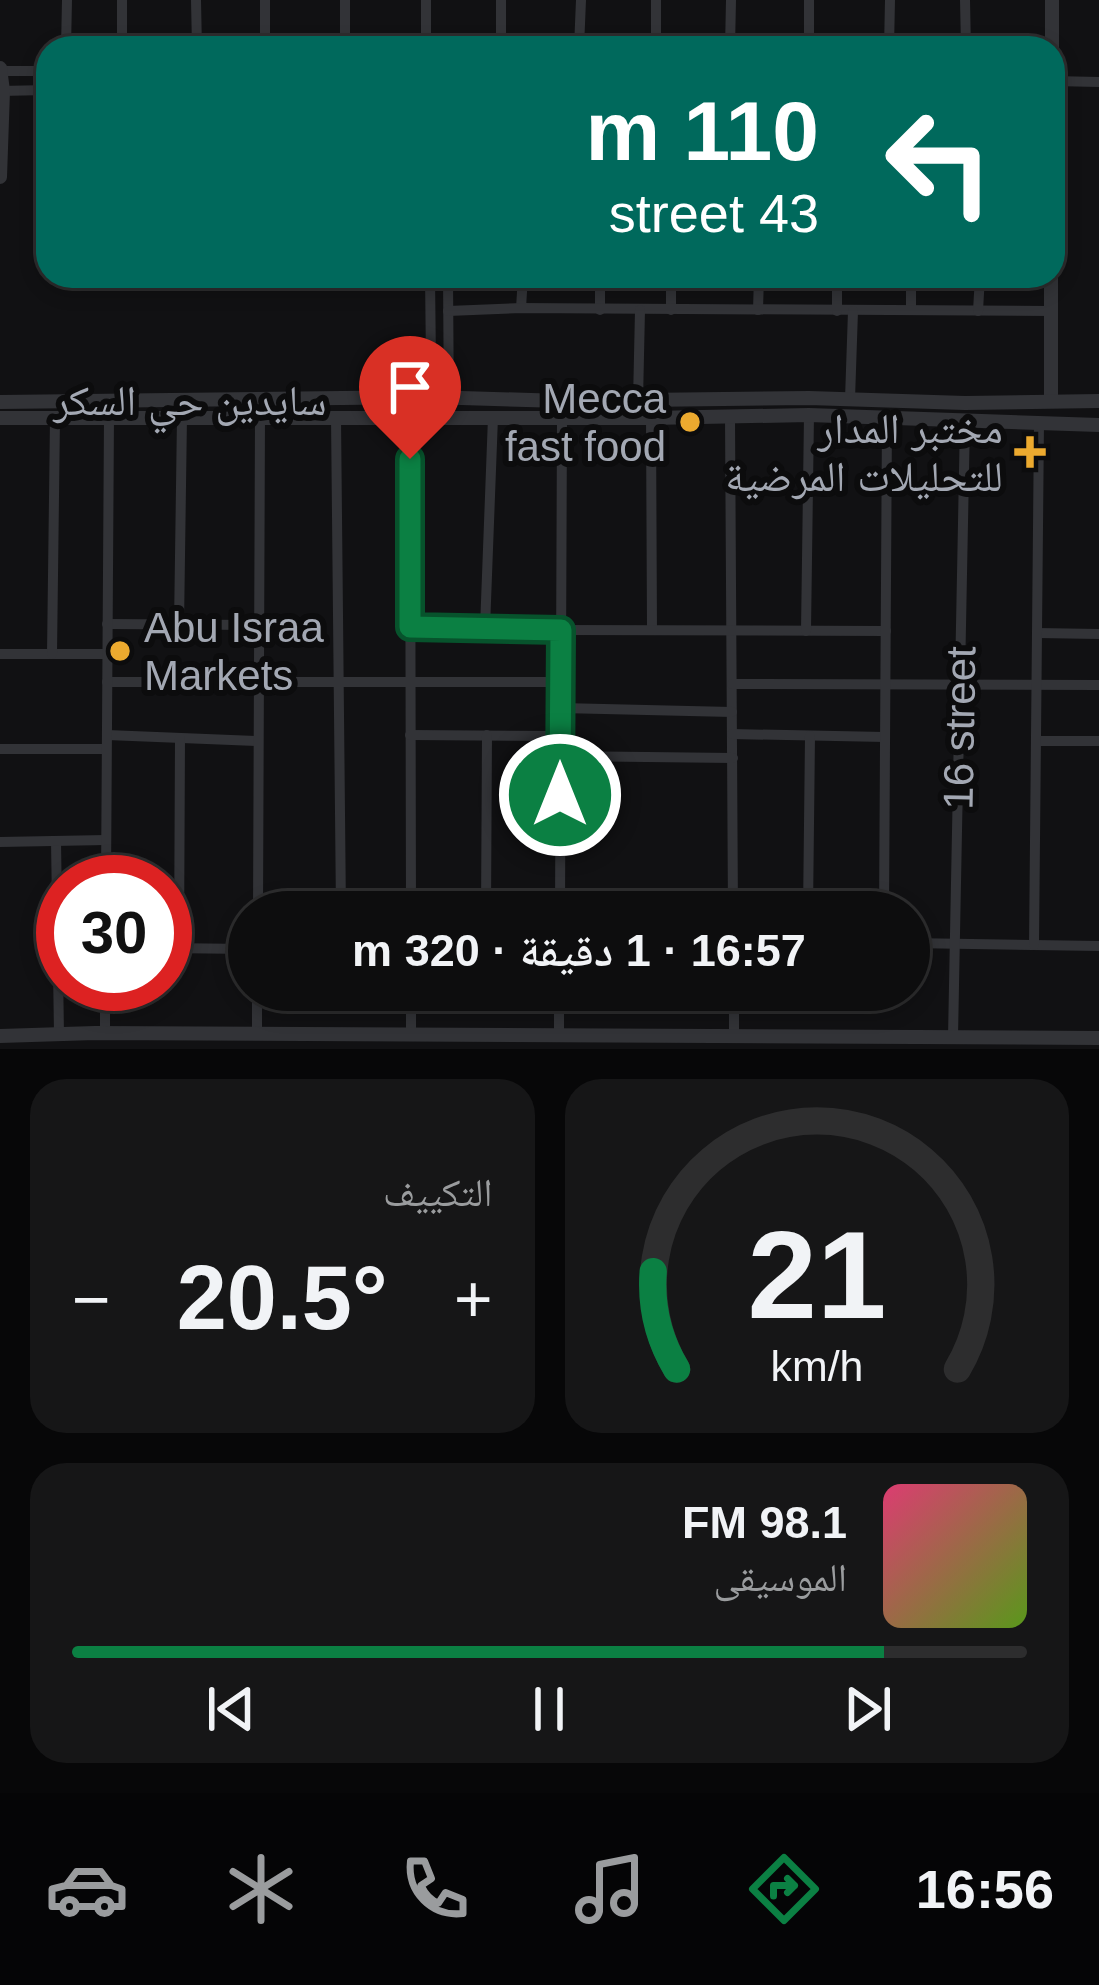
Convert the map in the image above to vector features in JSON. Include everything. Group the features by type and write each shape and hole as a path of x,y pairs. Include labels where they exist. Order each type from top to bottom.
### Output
{"street":[{"path":"66,36 67,0"},
{"path":"122,0 122,36"},
{"path":"196,0 197,36"},
{"path":"265,36 266,0"},
{"path":"345,0 345,36"},
{"path":"426,0 426,36"},
{"path":"500,36 501,0"},
{"path":"580,36 581,0"},
{"path":"656,0 656,36"},
{"path":"730,36 731,0"},
{"path":"809,0 809,36"},
{"path":"889,36 890,0"},
{"path":"965,0 966,36"},
{"path":"1052,0 1052,36"},
{"path":"0,177 0,70 36,71"},
{"path":"1065,81 1099,82"},
{"path":"2,91 36,90"},
{"path":"429,417 430,288"},
{"path":"448,288 448,417"},
{"path":"521,308 522,288"},
{"path":"600,288 600,310"},
{"path":"671,288 671,310"},
{"path":"758,310 759,288"},
{"path":"837,288 837,311"},
{"path":"910,288 910,310"},
{"path":"978,311 979,288"},
{"path":"1051,288 1051,401"},
{"path":"638,401 640,310"},
{"path":"448,311 1051,311"},
{"path":"850,399 854,311"},
{"name":"سايدين حي السكر","path":"0,404 429,398 1099,401"},
{"path":"0,404 0,418"},
{"path":"806,631 808,415"},
{"name":"سايدين حي السكر","path":"0,418 808,415 1099,424"},
{"path":"106,855 109,416"},
{"path":"179,626 182,417"},
{"path":"258,891 260,417"},
{"path":"336,417 341,891"},
{"path":"410,417 411,891"},
{"path":"485,628 493,417"},
{"path":"52,654 55,418"},
{"path":"560,891 562,418"},
{"path":"651,418 652,630"},
{"path":"730,418 734,891"},
{"path":"884,891 887,418"},
{"name":"16 street","path":"953,1037 964,420"},
{"path":"1034,945 1039,423"},
{"path":"107,624 259,625"},
{"path":"410,627 886,631"},
{"path":"1036,633 1099,634"},
{"path":"0,654 107,654"},
{"path":"107,682 561,682"},
{"path":"732,684 1099,685"},
{"path":"561,708 732,712"},
{"path":"732,734 885,737"},
{"path":"410,735 560,736"},
{"path":"486,891 487,735"},
{"path":"808,891 810,736"},
{"path":"0,749 181,738 258,741"},
{"path":"180,855 181,738"},
{"path":"1036,741 1099,741"},
{"path":"560,756 733,758"},
{"path":"0,842 106,840"},
{"path":"56,842 58,1034"},
{"path":"930,944 1099,946"},
{"path":"192,948 228,949"},
{"path":"257,1011 257,1034"},
{"path":"411,1011 411,1034"},
{"path":"559,1011 559,1035"},
{"path":"734,1011 734,1035"},
{"path":"0,1036 26,1042 58,1034 183,1041 257,1034 339,1042 411,1034 494,1043 559,1035 653,1042 734,1035 814,1043 1099,1038"}],"place":[{"name":"Mecca fast food","path":"690,422"},
{"name":"مختبر المدار للتحليلات المرضية","path":"1030,452"},
{"name":"Abu Israa Markets","path":"120,651"}],"route":[{"path":"410,459 410,627 561,630 560,795"}]}
